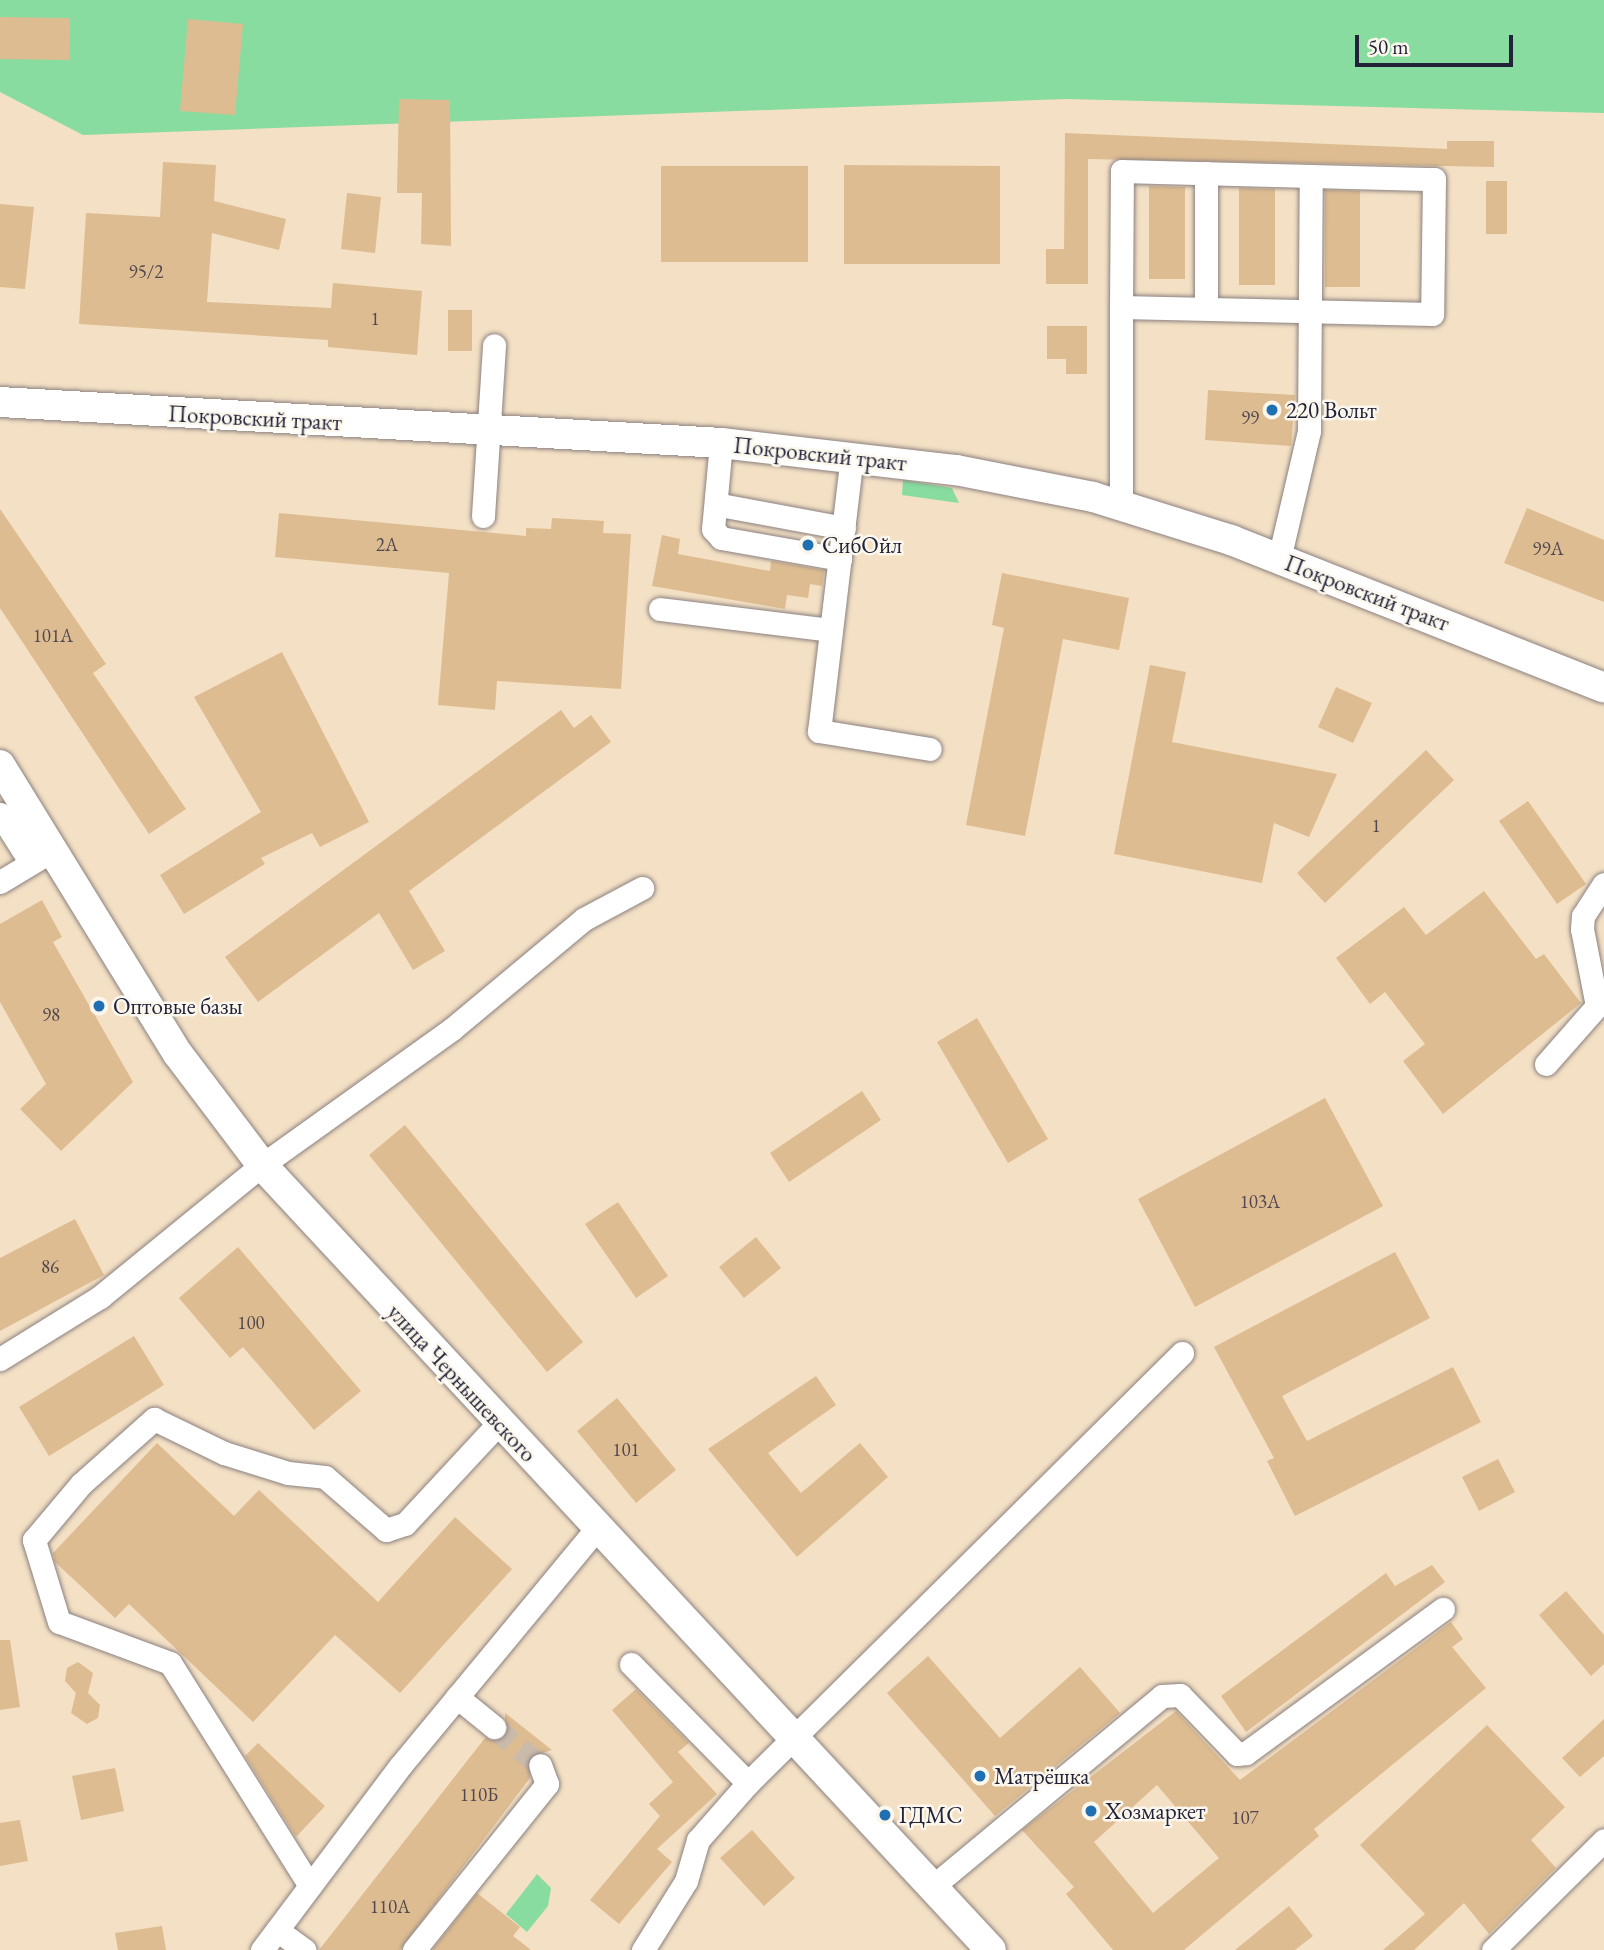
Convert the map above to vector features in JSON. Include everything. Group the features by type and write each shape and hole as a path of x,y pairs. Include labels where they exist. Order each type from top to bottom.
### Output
{"main road":[{"name":"Покровский тракт","path":"0,402 721,443 852,455 956,470 1121,506 1279,559 1604,688"},
{"name":"улица Чернышевского","path":"0,765 42,857 178,1054 262,1165 991,1950"}],"street":[{"path":"1121,307 1310,309 1432,314 1434,179 1122,171 1121,307 1121,506"},
{"path":"1206,173 1206,307"},
{"path":"1279,559 1310,431 1311,176"},
{"path":"483,516 494,345"},
{"path":"721,443 713,529 721,538 840,559"},
{"path":"852,455 819,731 930,749"},
{"path":"716,497 720,505 844,528"},
{"path":"660,609 831,630"},
{"path":"0,882 42,857 3,825"},
{"path":"1546,1064 1597,1006 1582,929 1583,916 1604,884"},
{"path":"0,1359 100,1297 262,1165 350,1108 584,919 642,888"},
{"path":"643,1950 686,1881 698,1840 748,1783 1182,1353"},
{"path":"310,1886 170,1663 59,1622 34,1540 81,1484 154,1419 224,1454 288,1473 325,1477 386,1530 405,1524 499,1423"},
{"path":"262,1950 457,1697 597,1528"},
{"path":"932,1887 1162,1696 1180,1695 1237,1754 1246,1753 1443,1609"},
{"path":"631,1664 748,1783"},
{"path":"457,1697 494,1727"},
{"path":"414,1950 547,1784 540,1765"},
{"path":"1493,1950 1604,1840"},
{"path":"277,1930 304,1950"}],"green space":[{"path":"0,0 1604,0 1604,113 1067,99 83,135 0,92"},
{"path":"903,480 952,488 959,503 902,495"},
{"path":"537,1874 551,1888 548,1906 527,1932 506,1914"}],"building":[{"path":"0,17 70,18 69,60 0,59"},
{"path":"188,19 243,24 235,115 180,111"},
{"path":"399,99 450,100 451,246 421,244 422,193 397,193"},
{"path":"1065,133 1447,149 1447,141 1494,141 1494,167 1088,159 1088,284 1046,284 1046,249 1064,249"},
{"path":"163,162 216,165 214,201 286,219 279,250 212,233 207,302 331,308 333,283 422,291 417,355 328,347 328,340 79,324 86,213 160,217"},
{"path":"844,165 1000,166 1000,264 844,264"},
{"path":"661,166 808,166 808,262 661,262"},
{"path":"1486,181 1507,181 1507,234 1486,234"},
{"path":"1149,186 1185,187 1185,279 1149,279"},
{"path":"1239,188 1275,189 1275,285 1239,285"},
{"path":"1325,190 1360,191 1360,287 1325,287"},
{"path":"347,193 381,197 375,253 341,249"},
{"path":"0,204 34,207 25,289 0,287"},
{"path":"448,310 472,310 472,351 448,351"},
{"path":"1047,326 1087,326 1087,374 1066,374 1066,359 1047,359"},
{"path":"1208,390 1295,395 1291,446 1205,440"},
{"path":"1527,508 1604,540 1604,602 1504,563"},
{"path":"0,509 106,664 93,673 186,809 149,834 0,608"},
{"path":"279,513 526,536 526,528 551,529 552,518 604,521 603,533 631,534 621,689 497,681 495,710 438,705 449,573 275,557"},
{"path":"662,535 680,539 678,554 770,571 771,561 824,570 822,586 810,584 808,598 787,595 785,609 652,586"},
{"path":"1002,573 1129,598 1119,650 1063,639 1025,836 966,825 1004,628 992,625"},
{"path":"282,652 369,822 320,847 312,833 261,858 265,864 184,914 160,875 261,812 194,697"},
{"path":"1150,665 1186,672 1172,742 1337,774 1309,837 1274,823 1262,883 1114,854"},
{"path":"1336,687 1372,703 1353,743 1318,727"},
{"path":"561,710 574,728 591,715 611,742 409,891 445,951 413,970 379,913 258,1002 225,957"},
{"path":"1426,750 1454,780 1325,903 1297,873"},
{"path":"1528,801 1586,884 1557,904 1499,821"},
{"path":"1484,891 1536,959 1544,954 1581,1003 1443,1114 1403,1061 1425,1044 1385,992 1370,1004 1336,958 1404,907 1426,935"},
{"path":"42,900 62,937 53,942 133,1082 61,1151 20,1109 46,1084 0,1002 0,924"},
{"path":"977,1018 1048,1139 1008,1163 937,1042"},
{"path":"862,1091 881,1120 789,1182 770,1153"},
{"path":"1325,1098 1383,1206 1195,1307 1138,1199"},
{"path":"405,1125 583,1342 547,1372 369,1155"},
{"path":"618,1202 668,1276 636,1298 585,1224"},
{"path":"75,1219 104,1275 0,1331 0,1258"},
{"path":"756,1237 781,1268 744,1298 719,1267"},
{"path":"238,1247 361,1391 314,1430 243,1347 230,1358 179,1298"},
{"path":"1395,1252 1430,1318 1282,1396 1307,1441 1453,1367 1481,1422 1295,1516 1267,1461 1274,1458 1214,1347"},
{"path":"134,1336 164,1385 49,1456 19,1407"},
{"path":"816,1376 836,1405 768,1453 801,1493 860,1443 888,1477 797,1557 708,1449"},
{"path":"617,1398 676,1470 636,1503 577,1431"},
{"path":"157,1443 234,1516 259,1490 378,1602 455,1517 512,1569 400,1693 335,1635 253,1722 129,1604 115,1618 55,1562 53,1553"},
{"path":"1498,1459 1515,1492 1479,1511 1462,1477"},
{"path":"1432,1565 1445,1582 1246,1732 1221,1696 1386,1573 1395,1586"},
{"path":"1566,1591 1604,1635 1604,1664 1591,1676 1539,1615"},
{"path":"1451,1622 1463,1639 1452,1647 1486,1688 1314,1829 1319,1836 1184,1950 1113,1950 1066,1894 1074,1887 1022,1830 1176,1711 1240,1780","holes":["1157,1785 1219,1858 1153,1913 1094,1842"]},
{"path":"0,1640 10,1640 20,1707 0,1710"},
{"path":"928,1656 1000,1738 1080,1667 1120,1713 995,1816 887,1693"},
{"path":"78,1662 93,1673 88,1693 100,1705 98,1718 87,1724 71,1713 76,1693 65,1681 67,1668"},
{"path":"636,1689 689,1743 678,1752 717,1794 657,1849 672,1862 619,1924 590,1900 660,1816 649,1804 673,1782 612,1710"},
{"path":"505,1713 552,1750 529,1757 530,1778 400,1950 319,1950 485,1738 505,1735"},
{"path":"1604,1719 1604,1756 1580,1777 1562,1758"},
{"path":"1487,1725 1565,1807 1531,1840 1556,1868 1489,1934 1464,1903 1414,1950 1383,1950 1425,1914 1360,1845"},
{"path":"258,1743 325,1806 296,1837 245,1756"},
{"path":"115,1768 124,1811 81,1820 72,1776"},
{"path":"20,1820 28,1861 0,1866 0,1823"},
{"path":"752,1830 795,1878 764,1906 720,1858"},
{"path":"477,1893 520,1927 513,1936 531,1950 432,1950"},
{"path":"1289,1906 1313,1936 1295,1950 1235,1950"},
{"path":"162,1926 166,1950 118,1950 115,1933"}],"tunnel":[{"path":"494,1727 540,1765"}],"place":[{"name":"220 Вольт","path":"1272,410"},
{"name":"СибОйл","path":"808,545"},
{"name":"Оптовые базы","path":"99,1006"},
{"name":"Матрёшка","path":"980,1776"},
{"name":"Хозмаркет","path":"1091,1811"},
{"name":"ГДМС","path":"885,1815"}]}
